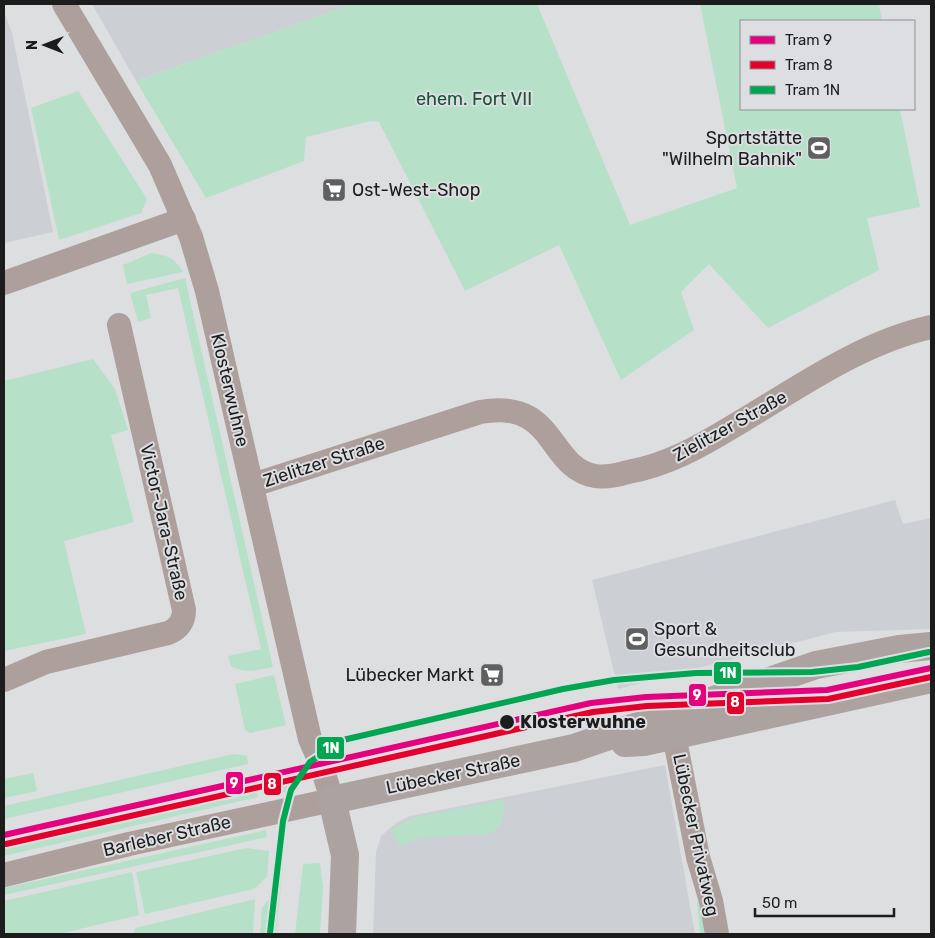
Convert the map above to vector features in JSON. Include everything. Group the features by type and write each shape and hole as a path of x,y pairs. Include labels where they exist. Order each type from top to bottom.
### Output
{"main road":[{"name":"Lübecker Straße","path":"332,800 574,748 816,665 931,646"},
{"name":"Lübecker Straße","path":"574,748 644,742 931,679"},
{"path":"332,800 345,855 342,934"}],"street":[{"name":"Klosterwuhne","path":"64,4 160,165 184,219 207,291 310,738 321,764 332,800"},
{"path":"4,283 184,219"},
{"name":"Victor-Jara-Straße","path":"4,680 46,662 169,632 178,628 183,618 184,610 119,325"},
{"name":"Zielitzer Straße","path":"253,485 451,421 496,410 512,411 536,421 566,458 585,472 607,476 631,472 692,451 837,365 882,342 931,327"},
{"name":"Lübecker Privatweg","path":"674,735 698,857 711,901 717,934"},
{"name":"Barleber Straße","path":"4,875 138,842 332,800"}],"shaded area":[{"path":"92,4 353,4 136,81"},
{"path":"4,11 12,33 53,232 4,243"},
{"path":"895,500 903,524 931,518 931,629 836,632 618,689 592,580"},
{"path":"665,765 695,934 373,934 376,852 381,836 396,823 410,816"}],"green space":[{"name":"ehem. Fort VII","path":"353,4 537,4 630,225 737,188 700,4 879,4 882,20 740,20 740,110 900,110 920,207 867,218 879,270 768,328 709,264 681,292 694,330 621,380 559,245 465,291 379,122 370,121 306,137 304,161 206,198 136,81"},
{"path":"78,91 147,199 141,213 59,240 31,108"},
{"path":"151,253 170,258 177,263 183,272 127,284 123,265"},
{"path":"185,278 273,667 252,671 241,670 231,666 228,656 261,649 178,288 146,295 151,318 138,322 130,293"},
{"path":"93,359 115,389 128,430 111,435 134,522 64,541 86,634 4,651 4,381"},
{"path":"274,675 286,725 250,733 245,730 235,684"},
{"path":"789,697 630,732 753,698"},
{"path":"234,754 247,756 248,764 4,819 4,806"},
{"path":"33,773 37,791 4,798 4,779"},
{"path":"294,773 303,780 296,791 285,793 270,788 268,779"},
{"path":"255,785 258,797 4,856 4,841"},
{"path":"503,800 505,808 499,827 489,834 420,838 400,846 391,829 416,817"},
{"path":"266,830 267,837 4,895 4,888"},
{"path":"247,848 269,851 267,877 254,889 145,914 136,872"},
{"path":"320,863 323,888 320,934 295,934 303,864"},
{"path":"283,866 276,934 260,934 262,908 273,894"},
{"path":"132,872 139,915 59,934 4,934 4,901"},
{"path":"255,899 253,934 132,934 136,928"},
{"path":"703,900 709,934 700,934 697,901"}],"tram line":[{"name":"1N","path":"270,933 283,821 291,790 310,762 343,740 563,689 614,680 696,673 812,672 858,667 929,652"},
{"name":"9","path":"4,835 591,703 646,697 827,690 931,668"},
{"name":"8","path":"6,844 593,712 647,706 828,699 931,677"}],"place":[{"name":"Sportstätte \"Wilhelm Bahnik\"","path":"819,148"},
{"name":"Ost-West-Shop","path":"334,190"},
{"name":"Sport & Gesundheitsclub","path":"637,639"},
{"name":"Lübecker Markt","path":"492,675"},
{"name":"Klosterwuhne","path":"507,722"}]}
